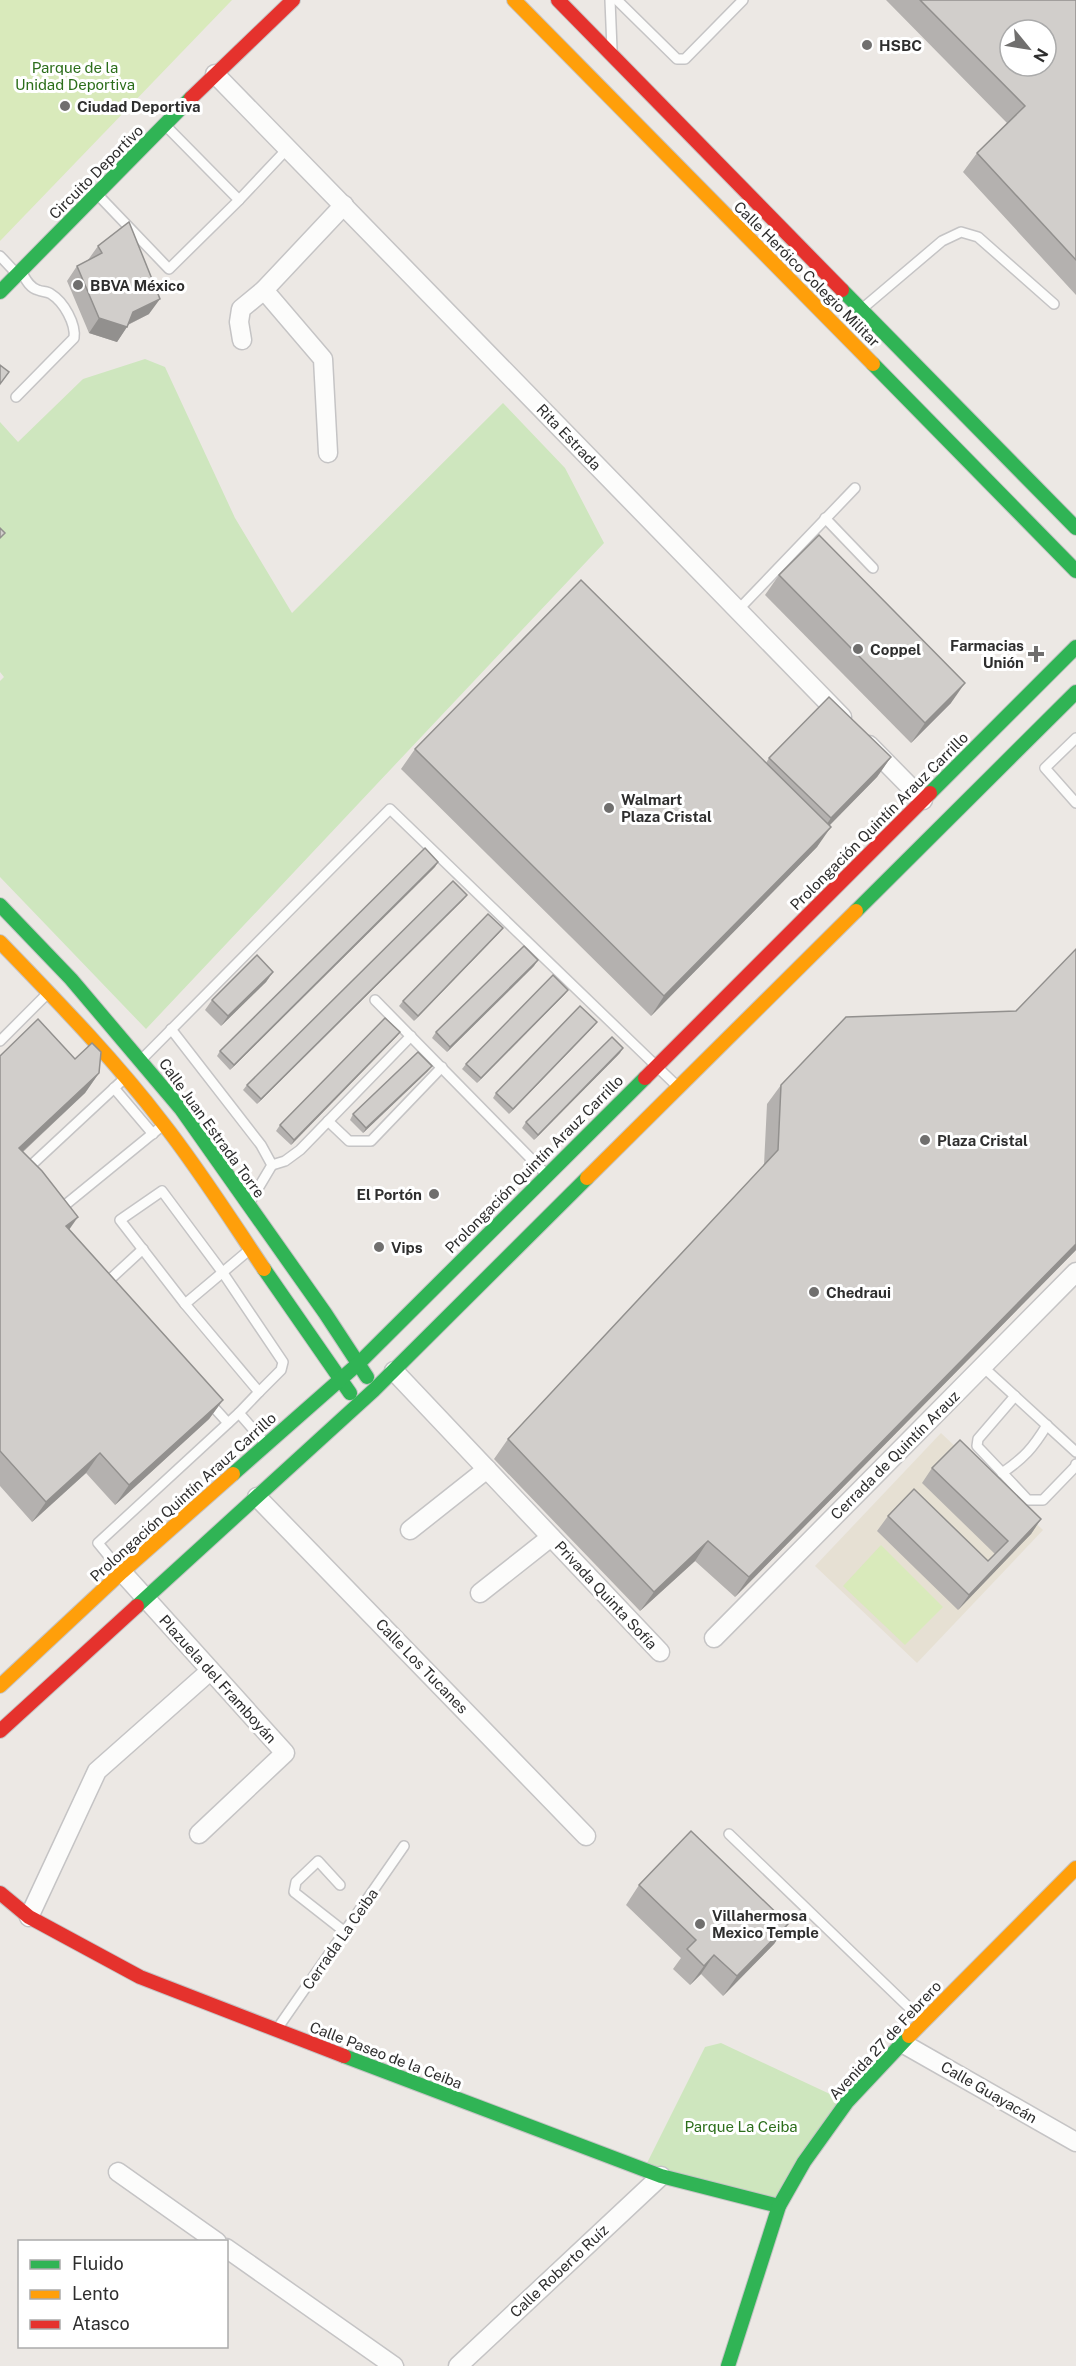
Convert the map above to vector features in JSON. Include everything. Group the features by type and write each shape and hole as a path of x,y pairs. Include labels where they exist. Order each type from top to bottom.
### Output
{"street":[{"name":"Circuito Deportivo","path":"0,292 215,74 293,0"},
{"name":"Calle Heróico Colegio Militar","path":"514,0 531,10 1076,571"},
{"name":"Calle Heróico Colegio Militar","path":"558,0 1076,528"},
{"name":"Rita Estrada","path":"215,74 923,800"},
{"path":"243,340 239,322 241,309 264,290 344,206"},
{"path":"264,290 323,359 328,453"},
{"name":"Prolongación Quintín Arauz Carrillo","path":"3,1677 339,1380 678,1088 890,855 923,800 1076,647"},
{"name":"Prolongación Quintín Arauz Carrillo","path":"0,1731 394,1371 507,1236 547,1174 655,1066 1076,692"},
{"name":"Calle Juan Estrada Torre","path":"0,905 126,1077 164,1124 339,1380 359,1404"},
{"name":"Calle Juan Estrada Torre","path":"0,942 57,983 141,1060 181,1109 359,1363 374,1390"},
{"name":"Cerrada de Quintín Arauz","path":"714,1638 1076,1272"},
{"name":"Privada Quinta Sofía","path":"394,1371 660,1652"},
{"path":"410,1530 487,1469"},
{"name":"Calle Los Tucanes","path":"257,1497 586,1836"},
{"name":"Privada Quinta Sofía","path":"480,1593 551,1537"},
{"name":"Plazuela del Framboyán","path":"122,1572 285,1753 199,1834"},
{"path":"29,1917 97,1771 210,1671"},
{"name":"Avenida 27 de Febrero","path":"728,2366 779,2206 804,2162 847,2102 902,2043 1076,1868"},
{"name":"Calle Paseo de la Ceiba","path":"0,1893 29,1917 140,1977 276,2031 661,2176 779,2206"},
{"name":"Calle Guayacán","path":"902,2043 1076,2142"},
{"path":"118,2172 216,2240"},
{"name":"Calle Roberto Ruíz","path":"458,2366 661,2176"},
{"path":"228,2249 394,2366"}],"lane":[{"path":"610,0 612,55"},
{"path":"616,0 677,60 685,59 743,0"},
{"path":"166,126 239,200"},
{"path":"97,195 169,269 288,148"},
{"path":"862,309 942,241 961,232 978,237 1054,304"},
{"path":"0,256 20,273 30,286 36,290 50,292 64,306 75,332 74,338 16,397"},
{"path":"738,609 855,488"},
{"path":"825,518 873,568"},
{"path":"1076,738 1045,768 1076,803"},
{"path":"141,1060 390,809 678,1088"},
{"path":"0,1041 57,983"},
{"path":"375,1000 547,1174"},
{"path":"171,1029 261,1145 272,1165"},
{"path":"248,1205 272,1165 285,1161 300,1150 411,1036"},
{"path":"327,1121 349,1141 370,1141 442,1067"},
{"path":"30,1180 24,1172 126,1077"},
{"path":"114,1088 153,1134"},
{"path":"49,1205 56,1214 164,1124"},
{"path":"122,1572 98,1543 228,1423 259,1392 281,1370 283,1362 223,1273 162,1191 120,1220 185,1304 259,1392"},
{"path":"185,1304 269,1234"},
{"path":"112,1294 105,1285 143,1249"},
{"path":"982,1366 1076,1452"},
{"path":"1015,1396 978,1439 977,1446 1028,1500 1043,1500 1076,1464"},
{"path":"205,1397 228,1423"},
{"path":"238,1413 266,1444"},
{"path":"1002,1473 1033,1449 1047,1425"},
{"path":"729,1834 924,2022"},
{"name":"Cerrada La Ceiba","path":"276,2031 404,1846"},
{"path":"340,1885 318,1861 296,1882 294,1892 345,1932"}],"shaded area":[{"path":"941,1433 1043,1530 917,1663 815,1566"}],"green space":[{"name":"Ciudad Deportiva","path":"0,0 232,0 0,241"},
{"path":"145,359 165,367 235,518 292,613 503,403 565,468 604,543 146,1029 0,877 0,681 4,677 0,672 0,422 18,442 83,379"},
{"path":"881,1545 943,1607 905,1645 843,1586"},
{"name":"Parque La Ceiba","path":"721,2043 847,2102 779,2206 644,2169 705,2047"}],"building":[{"path":"920,0 1076,0 1076,260 977,153 1025,106"},
{"path":"129,222 160,299 133,312 127,327 99,318 77,266 102,253 98,246"},
{"path":"0,365 9,372 0,384"},
{"path":"0,528 5,533 0,538"},
{"path":"819,535 965,683 925,723 779,575"},
{"name":"Walmart Plaza Cristal","path":"581,580 831,827 664,996 415,749"},
{"path":"829,697 891,757 831,818 769,758"},
{"path":"425,848 438,862 234,1065 220,1051"},
{"path":"453,881 467,895 261,1099 247,1085"},
{"path":"488,914 503,928 418,1016 403,1001"},
{"path":"524,946 538,960 450,1047 436,1032"},
{"path":"1076,949 1076,1244 749,1577 708,1541 654,1592 508,1439 778,1150 781,1085 846,1017 1016,1011"},
{"path":"257,955 273,972 228,1016 212,1000"},
{"path":"553,975 568,990 481,1078 466,1064"},
{"path":"580,1006 597,1022 513,1109 496,1093"},
{"path":"385,1018 400,1032 294,1140 280,1125"},
{"path":"38,1019 75,1059 92,1043 101,1052 99,1073 19,1148 42,1171 78,1217 66,1226 223,1400 129,1485 100,1453 46,1502 0,1451 0,1056"},
{"path":"612,1037 623,1048 538,1135 526,1122"},
{"path":"418,1052 432,1066 366,1128 353,1114"},
{"path":"960,1440 1041,1519 969,1595 888,1516 914,1489 988,1561 1008,1541 932,1468"},
{"name":"Villahermosa Mexico Temple","path":"691,1831 788,1924 737,1976 714,1955 704,1966 687,1949 696,1940 639,1885"}],"traffic: fast":[{"path":"0,292 191,98"},
{"path":"842,290 1076,528"},
{"path":"873,364 1076,571"},
{"path":"930,793 1076,647"},
{"path":"856,911 1076,692"},
{"path":"0,905 71,979 181,1109 325,1313 367,1377"},
{"path":"233,1474 359,1363 645,1078"},
{"path":"137,1606 374,1390 587,1178"},
{"path":"264,1269 350,1393"},
{"path":"728,2366 779,2206 804,2162 847,2102 909,2036"},
{"path":"344,2056 661,2176 779,2206"}],"traffic: slow":[{"path":"514,0 873,364"},
{"path":"587,1178 856,911"},
{"path":"0,942 84,1030 143,1098 189,1158 264,1269"},
{"path":"0,1686 122,1572 233,1474"},
{"path":"909,2036 1076,1868"}],"traffic: jam":[{"path":"191,98 293,0"},
{"path":"558,0 842,290"},
{"path":"645,1078 930,793"},
{"path":"0,1731 137,1606"},
{"path":"0,1893 29,1917 140,1977 344,2056"}],"place":[{"name":"HSBC","path":"867,45"},
{"name":"Ciudad Deportiva","path":"65,106"},
{"name":"BBVA México","path":"78,285"},
{"name":"Coppel","path":"858,649"},
{"name":"Farmacias Unión","path":"1036,654"},
{"name":"Walmart Plaza Cristal","path":"609,808"},
{"name":"Plaza Cristal","path":"925,1140"},
{"name":"El Portón","path":"434,1194"},
{"name":"Vips","path":"379,1247"},
{"name":"Chedraui","path":"814,1292"},
{"name":"Villahermosa Mexico Temple","path":"700,1924"}],"park label":[{"name":"Parque de la Unidad Deportiva","path":"75,76"}]}
